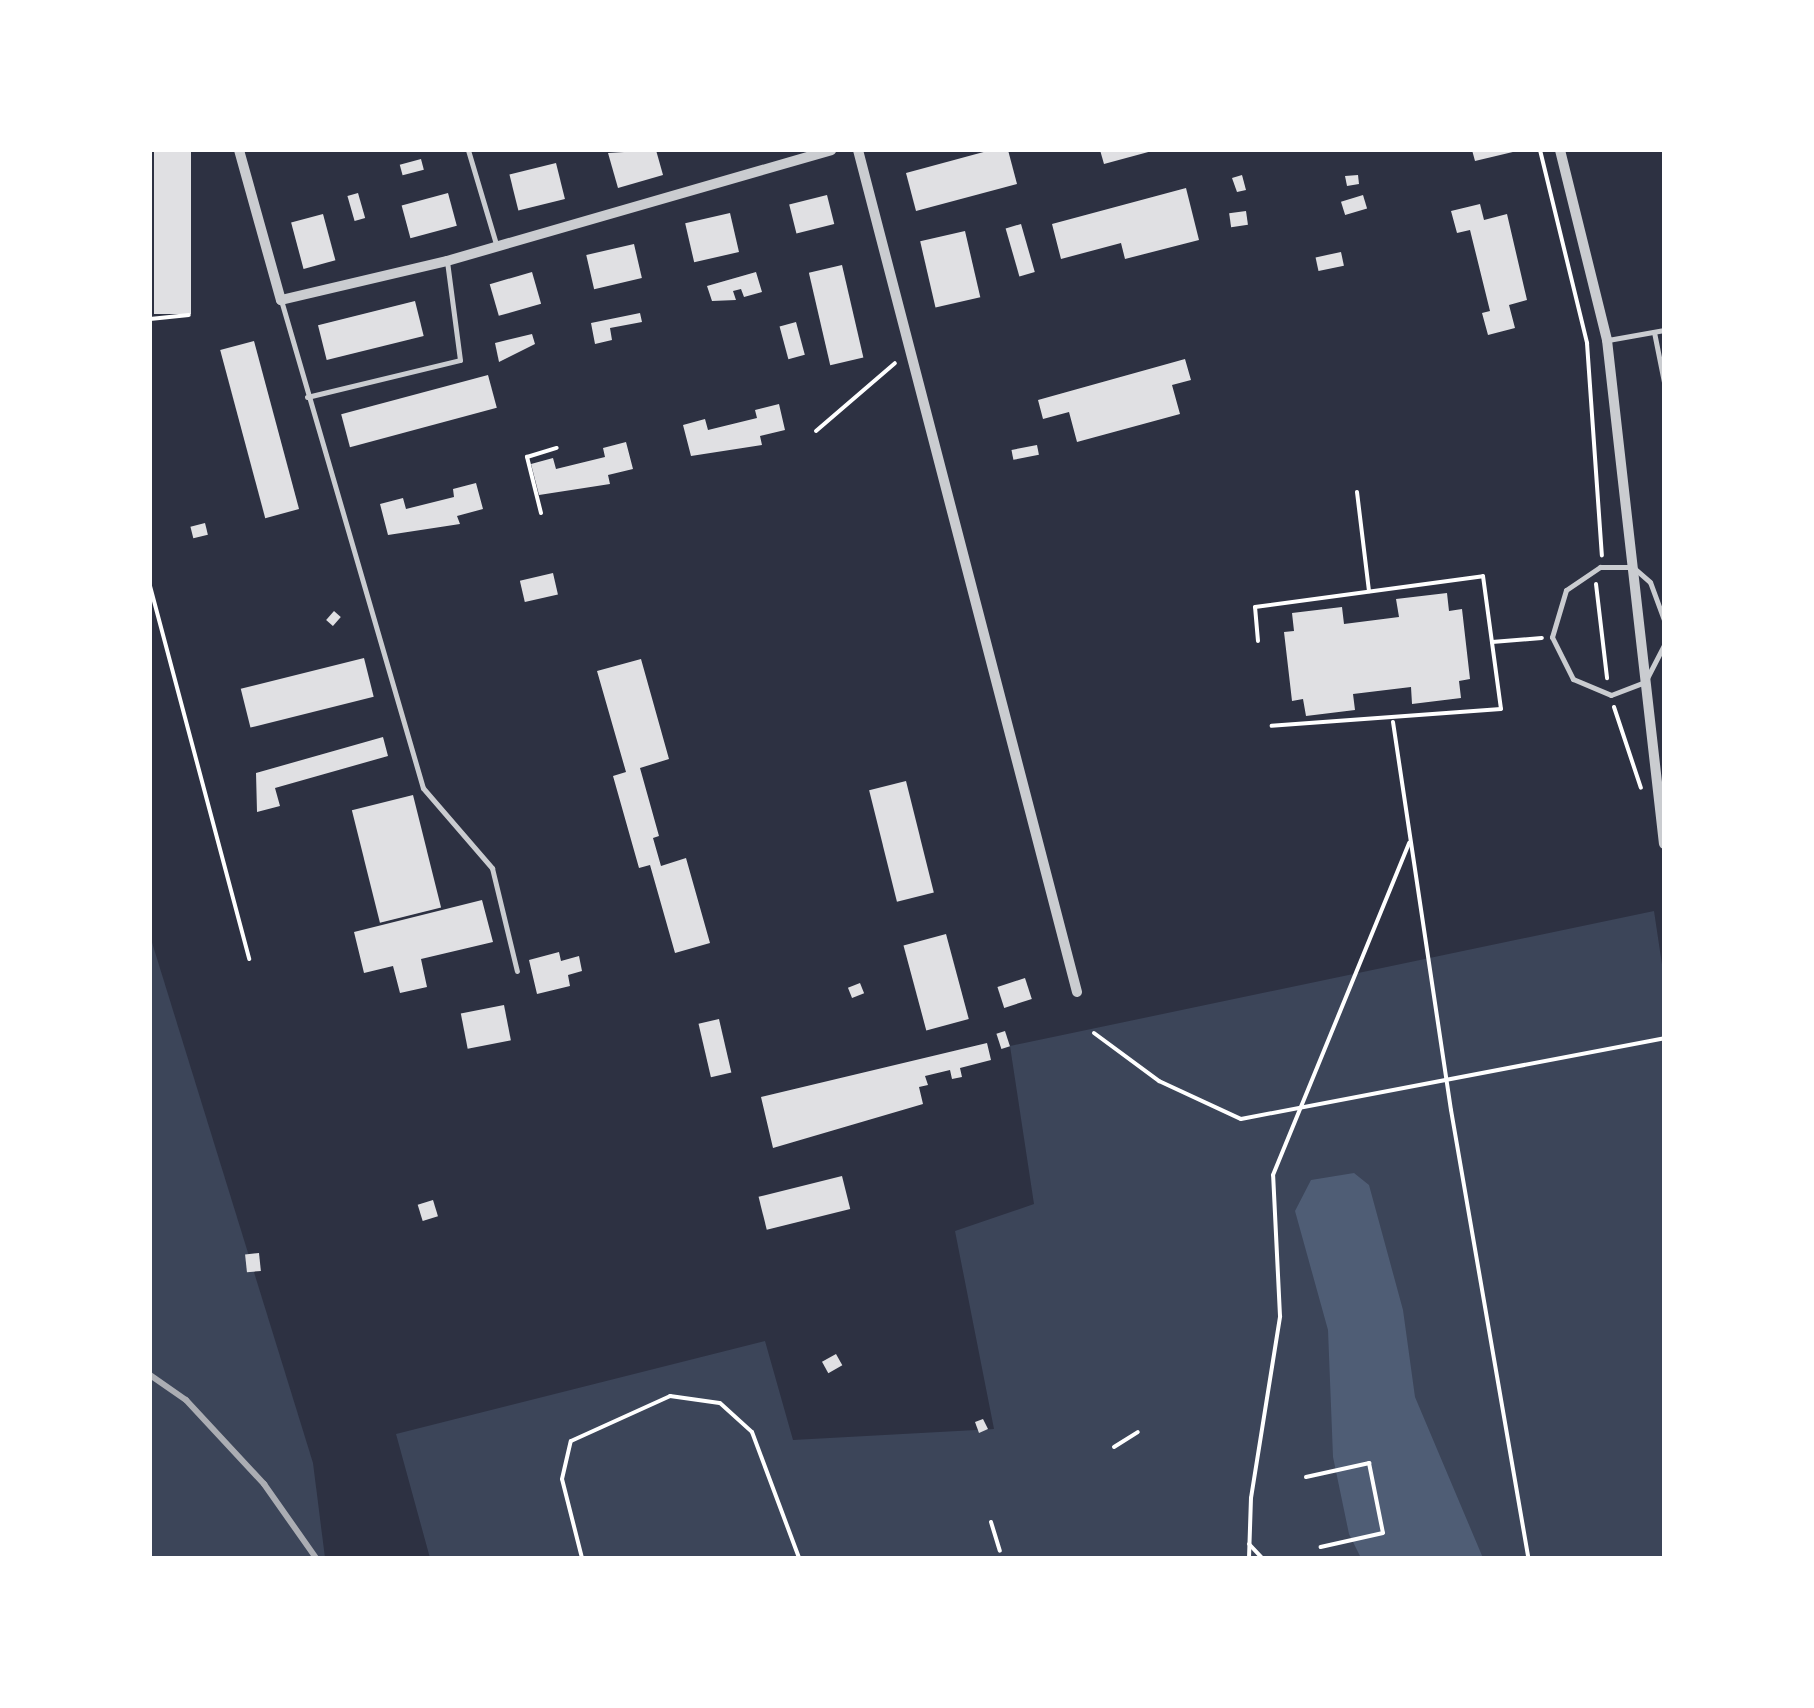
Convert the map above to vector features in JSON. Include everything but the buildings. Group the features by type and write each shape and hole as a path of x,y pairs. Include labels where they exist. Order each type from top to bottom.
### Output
{"street":[{"path":"240,150 281,300 447,261 831,150"},
{"path":"858,150 1078,992"},
{"path":"1560,150 1607,340 1664,844"}],"lane":[{"path":"468,150 497,246"},
{"path":"307,397 460,360 447,261"},
{"path":"281,300 423,788 492,868 518,972"},
{"path":"1607,340 1664,330"},
{"path":"1654,332 1664,382"},
{"path":"1664,620 1650,582 1633,567 1600,566 1566,590 1552,637 1573,679 1611,696 1646,682 1664,645"}],"path":[{"path":"1540,150 1587,343 1600,566 1595,588 1611,696 1643,792"},
{"path":"150,319 189,315"},
{"path":"816,431 895,363"},
{"path":"541,513 528,456 557,448"},
{"path":"1357,492 1369,591"},
{"path":"1258,640 1255,607 1483,576 1501,709 1394,722 1272,726"},
{"path":"150,586 249,959"},
{"path":"1492,642 1552,637"},
{"path":"1394,722 1446,1082 1528,1558"},
{"path":"1249,1558 1280,1316 1273,1176 1409,843"},
{"path":"1094,1033 1159,1081 1241,1118 1664,1038"},
{"path":"582,1558 562,1479 571,1442 670,1396 720,1403 752,1432 800,1558"},
{"path":"1114,1447 1138,1432"},
{"path":"1306,1477 1369,1464 1383,1533 1321,1546"},
{"path":"991,1522 1000,1551"},
{"path":"1250,1544 1262,1558"}],"shaded area":[{"path":"1654,911 1664,978 1664,1558 430,1558 396,1434 765,1341 793,1440 994,1429 955,1231 1034,1204 1010,1046"},
{"path":"150,936 313,1463 325,1558 150,1558"},
{"path":"1354,1173 1369,1185 1403,1310 1415,1397 1483,1558 1361,1558 1349,1534 1333,1457 1328,1330 1295,1211 1311,1180"}],"railway":[{"path":"150,1375 186,1400 264,1484 316,1558"}]}
